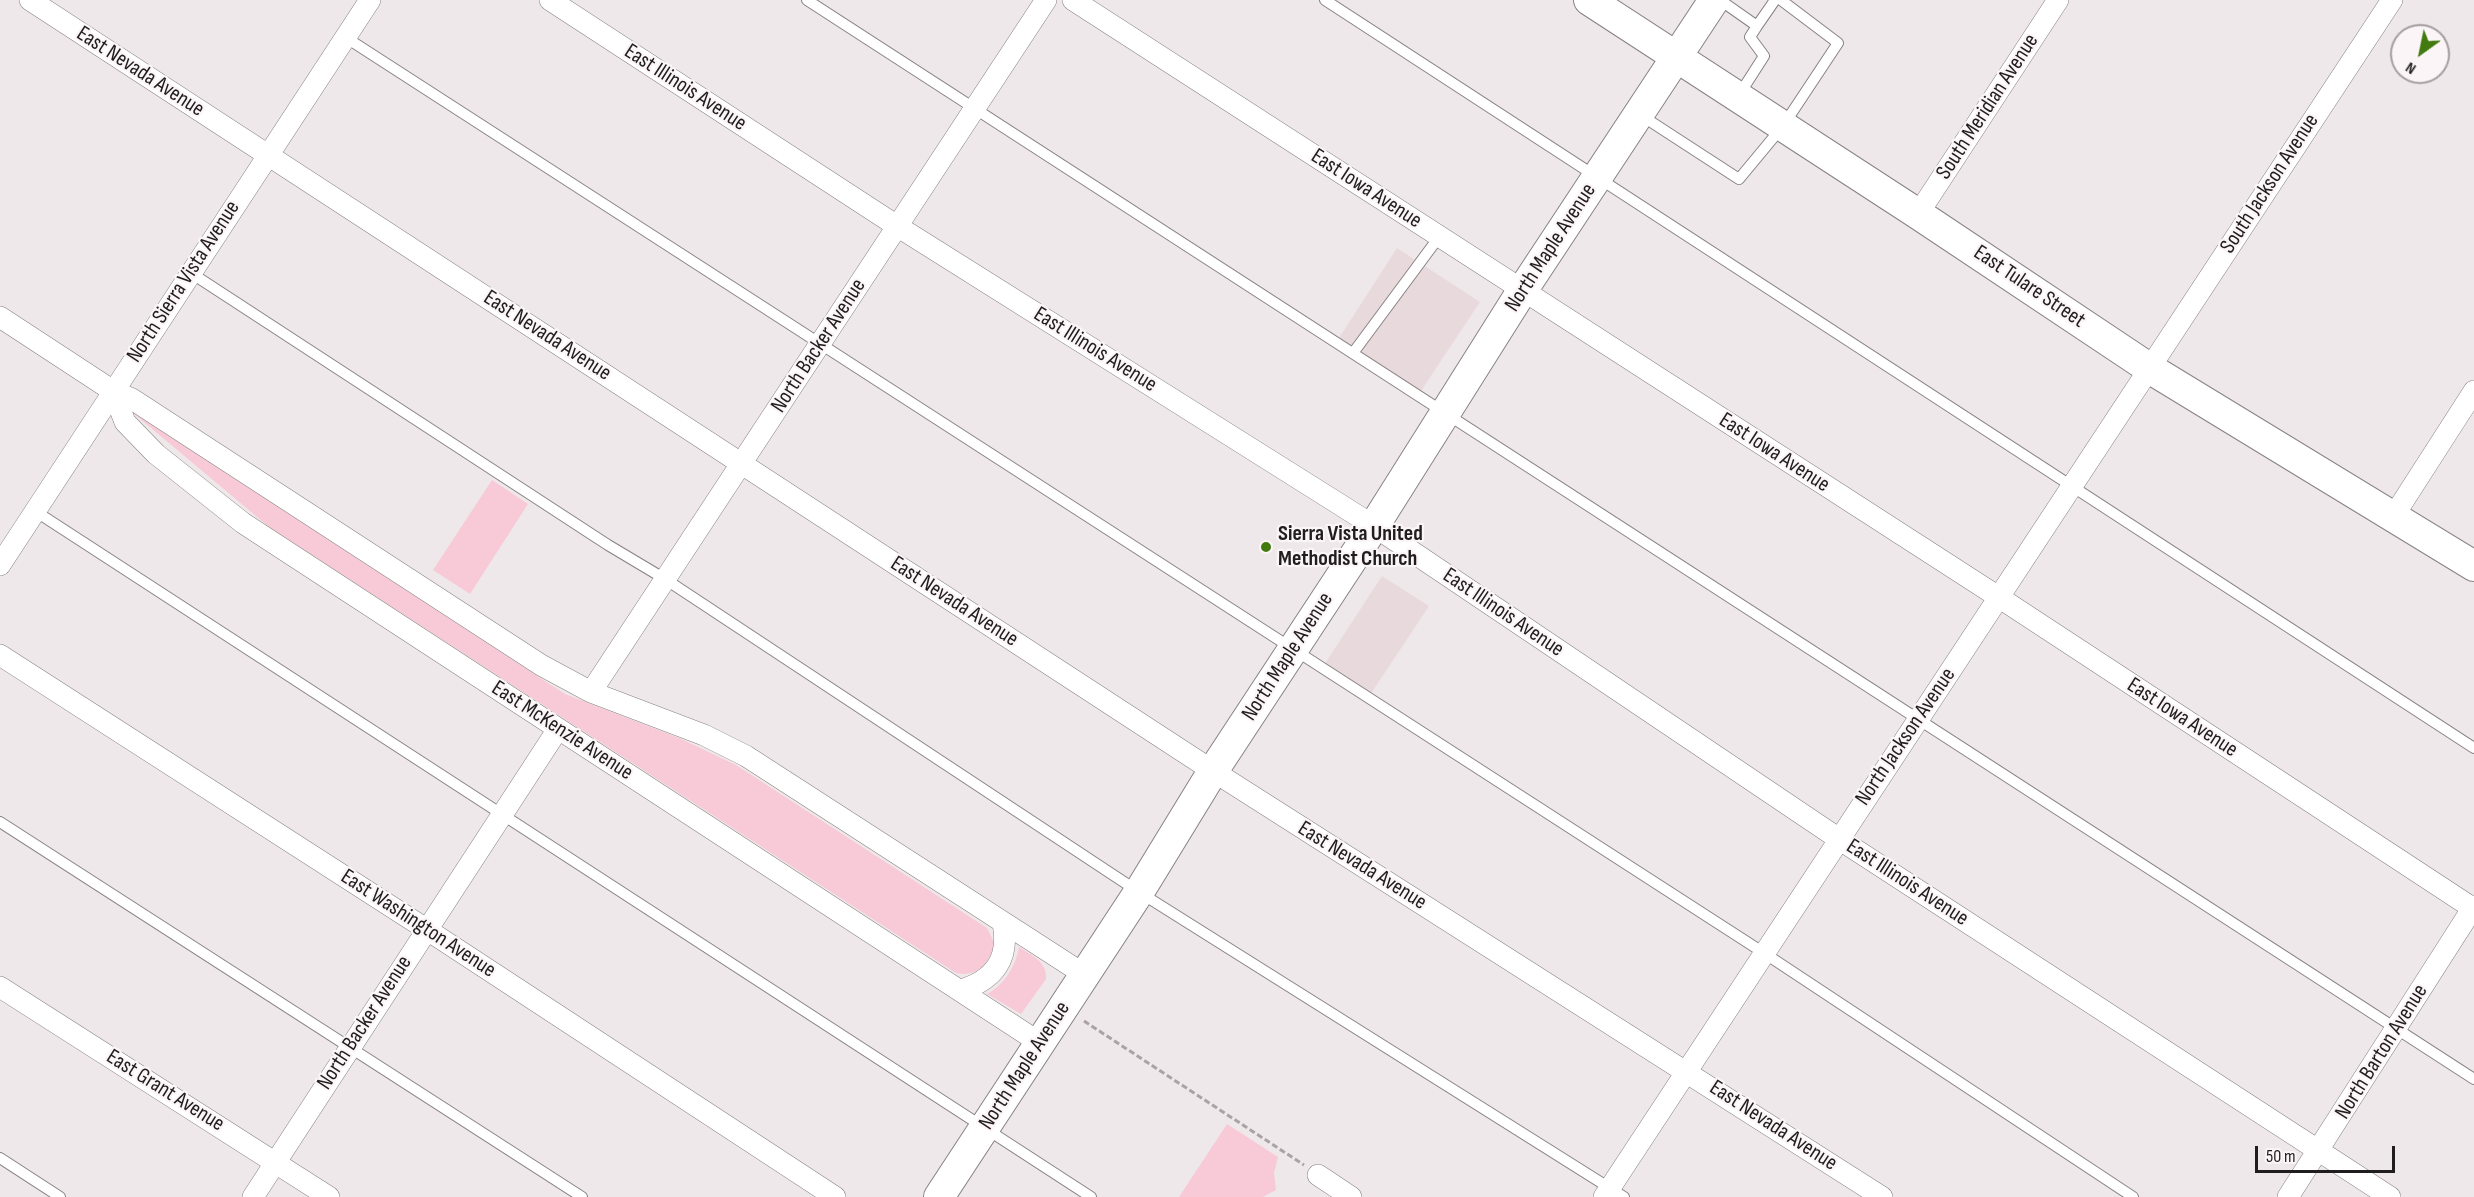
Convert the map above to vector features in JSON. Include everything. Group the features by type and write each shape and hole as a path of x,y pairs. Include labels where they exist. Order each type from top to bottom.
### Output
{"main road":[{"name":"East Tulare Street","path":"1589,0 1918,214 2149,368 2474,566"},
{"name":"North Maple Avenue","path":"939,1197 1140,892 1213,771 1374,526 1522,291 1714,0"}],"street":[{"name":"East Nevada Avenue","path":"30,0 1213,771 1882,1197"},
{"name":"North Sierra Vista Avenue","path":"0,565 370,0"},
{"name":"East Illinois Avenue","path":"550,0 897,226 1374,526 1839,839 2390,1197"},
{"name":"North Backer Avenue","path":"591,692 1046,0"},
{"name":"East Iowa Avenue","path":"1073,0 2000,598 2473,907"},
{"name":"South Meridian Avenue","path":"1918,214 2058,0"},
{"name":"South Jackson Avenue","path":"2149,368 2392,0"},
{"name":"East McKenzie Avenue","path":"0,317 113,391 132,399 541,665 591,692 704,735 746,756 1085,975"},
{"name":"North Jackson Avenue","path":"1613,1194 1687,1071 2149,368"},
{"name":"East McKenzie Avenue","path":"113,391 125,422 156,454 243,523 1040,1043"},
{"path":"2393,517 2474,391"},
{"name":"East Washington Avenue","path":"0,655 426,929 835,1197"},
{"name":"North Backer Avenue","path":"253,1197 558,729"},
{"name":"North Barton Avenue","path":"2288,1197 2473,907"},
{"path":"961,990 977,985 990,976 1003,955 1006,938 1003,923"},
{"name":"East Grant Avenue","path":"0,987 329,1197"},
{"path":"1318,1175 1351,1197"}],"lane":[{"path":"807,0 2474,1079"},
{"path":"1325,0 2474,748"},
{"path":"1720,0 1757,26"},
{"path":"1738,96 1764,56 1750,38 1775,0"},
{"path":"1639,114 1738,179 1783,126 1838,43 1781,0"},
{"path":"345,37 1764,953 2133,1197"},
{"path":"1353,353 1439,237"},
{"path":"191,273 598,538 665,579 1140,892 1613,1194"},
{"path":"35,511 501,815 616,886 868,1054 1091,1197"},
{"path":"0,822 582,1197"},
{"path":"0,1158 60,1197"}],"path":[{"path":"1063,1007 1318,1175"}],"shaded area":[{"path":"1397,248 1480,302 1421,391 1339,338"},
{"path":"132,412 565,694 679,738 736,765 987,928 995,944 986,963 970,973 956,973 269,527"},
{"path":"492,480 528,504 470,594 433,570"},
{"path":"1382,576 1429,606 1370,695 1324,665"},
{"path":"1019,947 1038,960 1046,973 1046,979 1021,1014 987,994 999,986 1008,974"},
{"path":"1227,1124 1278,1157 1274,1173 1276,1190 1263,1197 1179,1197"}],"place":[{"name":"Sierra Vista United Methodist Church","path":"1266,547"}]}
